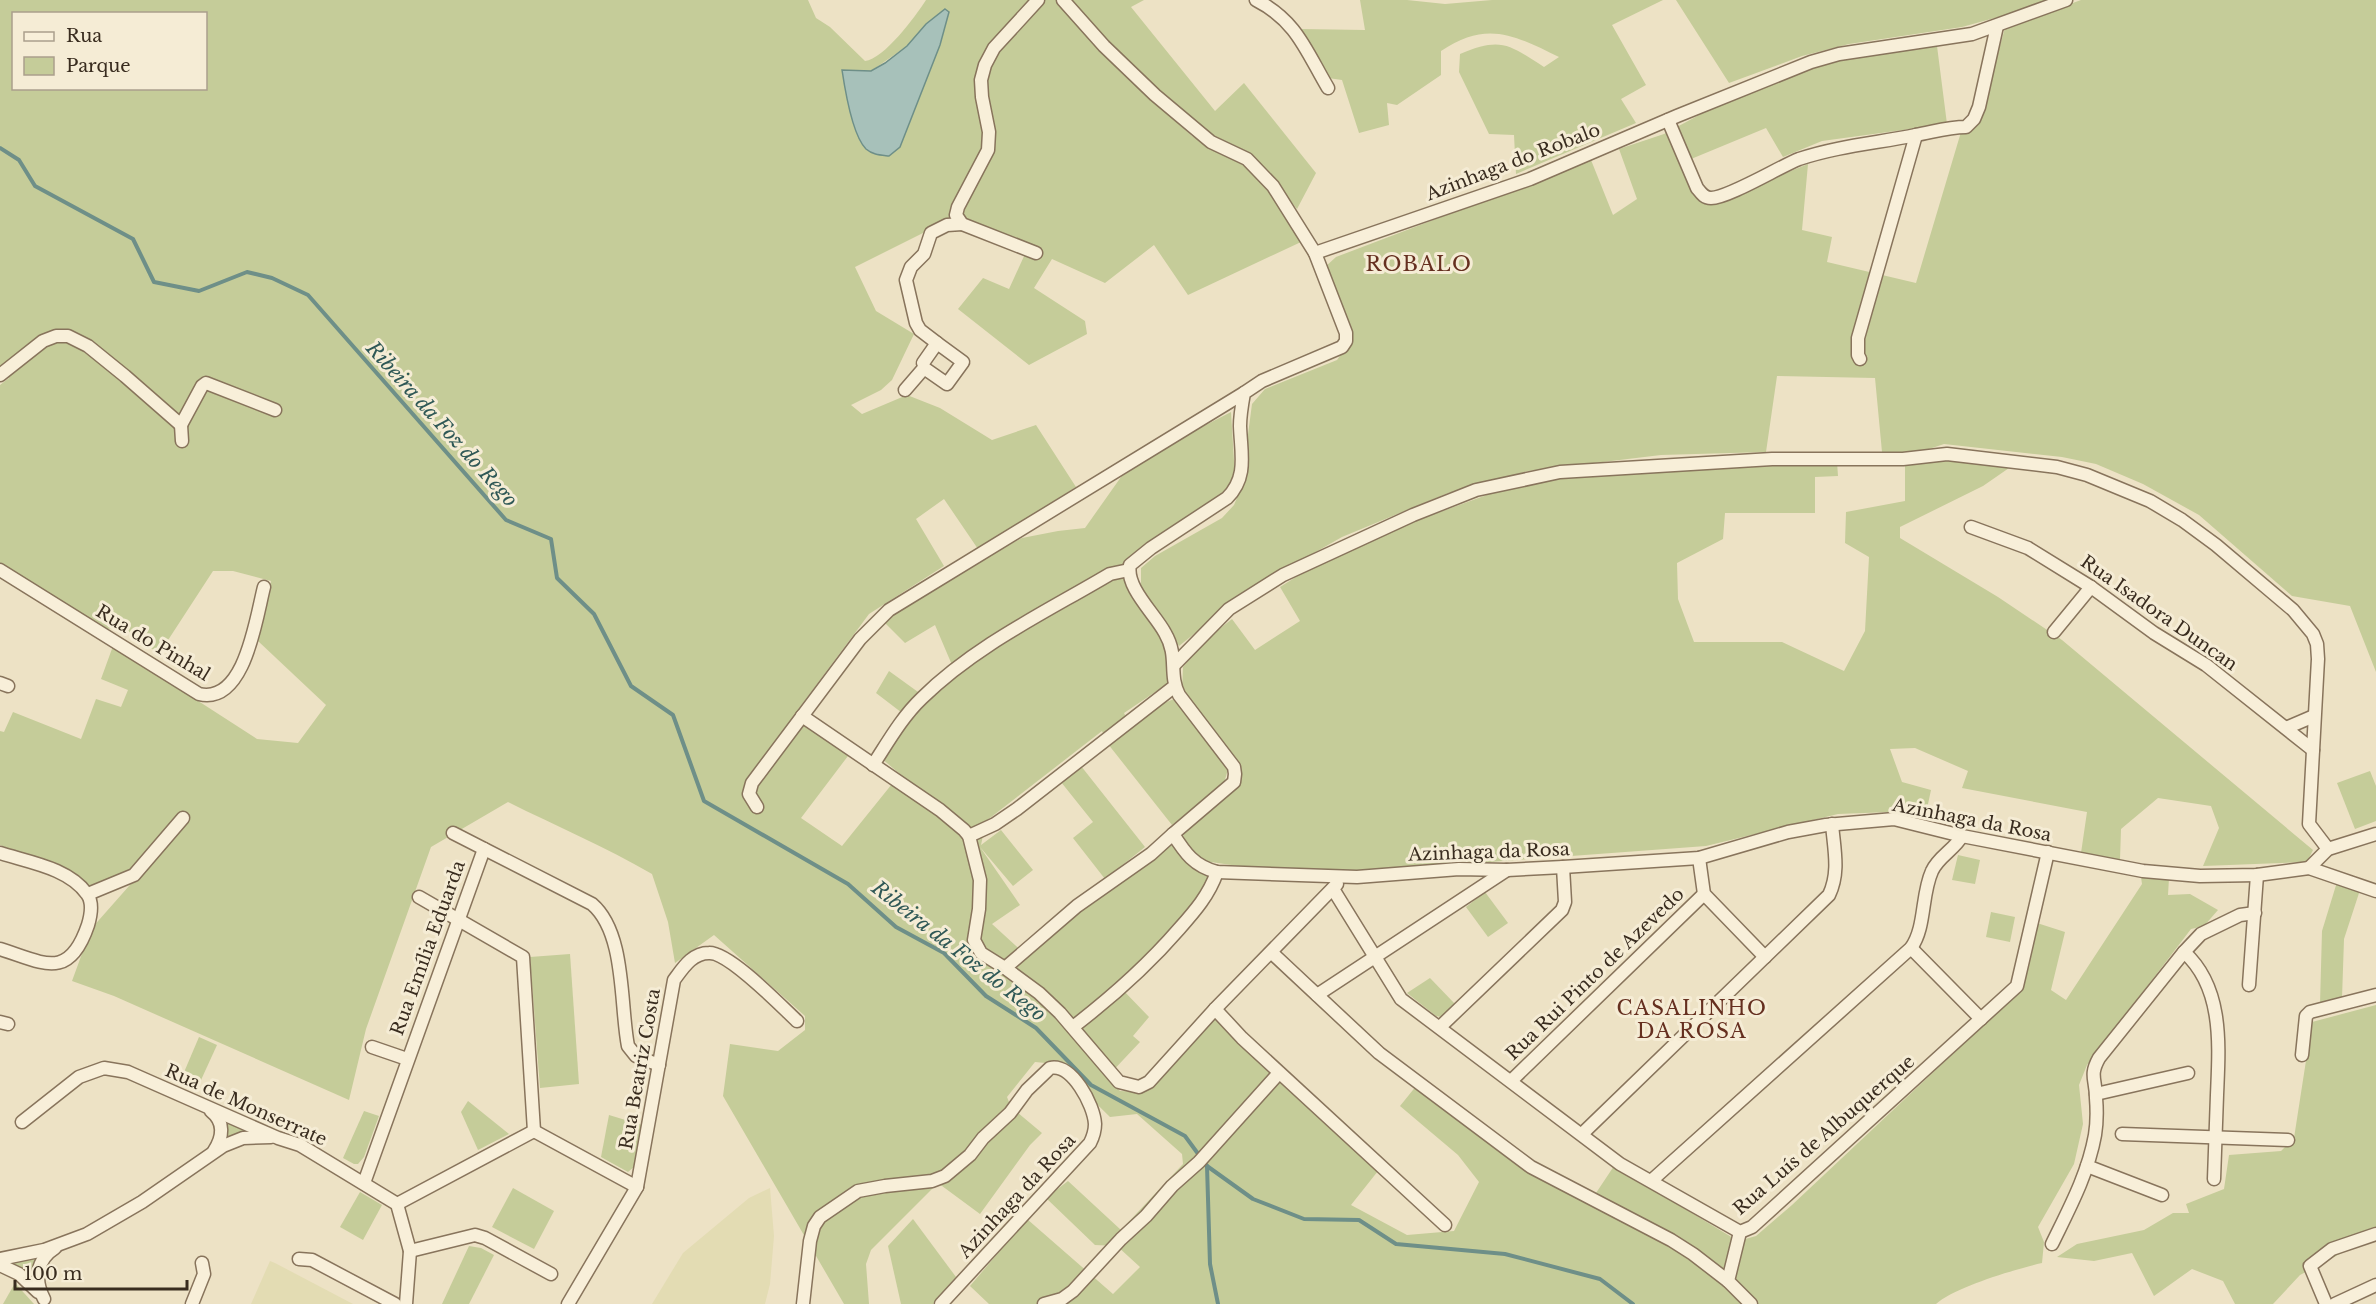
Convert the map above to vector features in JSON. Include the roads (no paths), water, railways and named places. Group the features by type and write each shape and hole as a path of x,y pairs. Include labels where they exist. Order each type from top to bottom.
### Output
{"street":[{"path":"963,224 956,215 958,207 988,150 989,132 981,80 985,65 994,48 1038,0"},
{"path":"757,807 749,794 752,783 860,639 889,610 1262,381 1336,351 1346,342 1342,320 1315,253 1273,186 1247,159 1211,142 1170,108 1104,46 1063,0"},
{"path":"1256,0 1282,16 1294,29 1328,88"},
{"name":"Azinhaga do Robalo","path":"1315,253 1530,179 1668,120 1830,57 1972,34 2066,0"},
{"path":"1668,120 1696,188 1703,196 1711,198 1815,154 1854,144 1971,124 1979,107 1997,26"},
{"path":"1860,359 1857,347 1861,327 1916,135"},
{"path":"905,390 924,368 947,384 963,362 921,330 916,323 906,280 911,267 924,254 931,233 947,225 963,224 1036,253"},
{"path":"0,375 43,341 56,336 68,336 88,346 116,368 181,425"},
{"path":"923,363 937,343"},
{"path":"182,441 181,425 202,386 206,383 275,410"},
{"path":"1005,968 1077,906 1151,854 1234,782 1234,767 1211,739 1175,686 1173,649 1134,586 1129,570 1133,560 1214,507 1234,490 1241,478 1243,461 1240,413 1244,393"},
{"path":"1174,664 1229,609 1283,574 1413,515 1476,490 1560,472 1772,459 1903,459 1947,454 2033,463 2087,475 2151,501 2216,545 2293,610 2313,634 2317,644 2309,824 2328,849"},
{"name":"Rua Isadora Duncan","path":"1971,527 2028,548 2091,587 2154,633 2206,664 2313,750"},
{"name":"Rua do Pinhal","path":"0,570 199,694 210,697 226,688 239,672 248,651 264,587"},
{"path":"873,765 913,708 949,674 975,655 1110,574 1129,570"},
{"path":"2054,632 2091,587"},
{"path":"969,836 995,824 1017,809 1175,686"},
{"path":"802,716 940,810 969,836 980,880 979,909 974,940 981,953 1039,993 1073,1027 1119,1082 1139,1087 1149,1082 1215,1010 1344,877"},
{"path":"2286,728 2314,716"},
{"path":"88,894 134,875 183,818"},
{"name":"Azinhaga da Rosa","path":"1173,834 1191,860 1199,866 1216,872 1344,877 1459,869 1507,870 1699,858 1788,832 1832,824 1894,819 1962,836 2143,872 2200,876 2257,875 2309,868 2376,891"},
{"path":"1582,1134 1829,895 1836,881 1832,824"},
{"path":"453,833 592,904 599,911 608,926 620,968 628,1046 636,1056 659,1065"},
{"path":"2309,868 2328,849 2376,834"},
{"path":"1651,1181 1911,948 1917,937 1933,868 1962,836"},
{"name":"Rua Emília Eduarda","path":"364,1183 484,849"},
{"name":"Rua Luís de Albuquerque","path":"1333,889 1401,999 1620,1164 1740,1232 1752,1227 2017,986 2048,852"},
{"path":"0,853 63,874 88,894 91,904 89,921 75,954 66,960 43,963 0,949"},
{"path":"1699,858 1704,894 1765,957"},
{"path":"1440,1027 1562,910 1565,902 1563,867"},
{"path":"1317,995 1507,870"},
{"path":"1073,1027 1111,999 1164,946 1202,902 1211,888 1216,872"},
{"path":"2249,985 2257,875"},
{"name":"Rua Rui Pinto de Azevedo","path":"1511,1081 1704,894"},
{"path":"419,897 523,957 534,1131"},
{"path":"2052,1244 2079,1190 2087,1166 2094,1136 2096,1094 2092,1076 2099,1058 2201,934 2217,924 2240,915 2254,913"},
{"path":"1911,948 1982,1019"},
{"path":"2184,952 2200,969 2208,985 2219,1035 2214,1179"},
{"name":"Rua Beatriz Costa","path":"568,1304 637,1187 674,980 690,959 710,953 728,959 797,1021"},
{"path":"1272,953 1360,1036 1398,1068 1531,1167 1671,1240 1728,1281 1751,1304"},
{"path":"2302,1055 2306,1016 2310,1012 2376,995"},
{"path":"1215,1010 1279,1073 1445,1225"},
{"name":"Rua Emília Eduarda","path":"372,1047 407,1059"},
{"name":"Rua de Monserrate","path":"22,1122 79,1077 104,1068 128,1072 278,1138 300,1145 397,1204"},
{"name":"Azinhaga da Rosa","path":"803,1304 810,1241 814,1226 820,1216 858,1191 932,1181 945,1176 970,1155 983,1138 1010,1113 1027,1090 1050,1068 1060,1068 1066,1071 1082,1089 1093,1113 1095,1124 1090,1143 941,1304"},
{"path":"1044,1304 1062,1299 1073,1291 1120,1239 1199,1162 1279,1073"},
{"path":"2096,1094 2188,1073"},
{"path":"208,1108 220,1120 222,1128 218,1144 213,1152"},
{"path":"534,1131 637,1187"},
{"path":"406,1304 410,1251 397,1204 534,1131"},
{"path":"2122,1134 2288,1140"},
{"path":"0,1259 62,1244 112,1221 213,1152 243,1138 278,1138"},
{"path":"2087,1166 2162,1195"},
{"path":"1728,1281 1740,1232"},
{"path":"2326,1304 2310,1266 2332,1250 2376,1234"},
{"path":"410,1251 475,1235 485,1238 551,1274"},
{"path":"46,1301 37,1283 38,1270 45,1256 62,1244"},
{"path":"299,1259 312,1260 395,1304"},
{"path":"192,1304 204,1274 202,1263"},
{"path":"0,1265 27,1280 46,1301"},
{"path":"2335,1304 2376,1285"}],"water":[{"path":"945,9 949,12 940,45 900,147 889,156 871,152 861,142 853,123 842,70 871,71 885,63 907,46 926,24"}],"waterway":[{"name":"Ribeira da Foz do Rego","path":"0,148 19,160 35,186 133,239 154,282 199,291 247,272 272,278 308,295 506,520 551,539 557,578 594,614 631,686 673,715 704,801 848,884 896,927 944,953 986,996 1036,1028 1091,1085 1185,1136 1207,1166 1210,1264 1218,1304"},
{"path":"1207,1166 1253,1199 1304,1219 1359,1220 1396,1244 1505,1254 1600,1279 1633,1304"}],"district":[{"name":"ROBALO","path":"1419,264"},
{"name":"CASALINHO DA ROSA","path":"1692,1020"}]}
